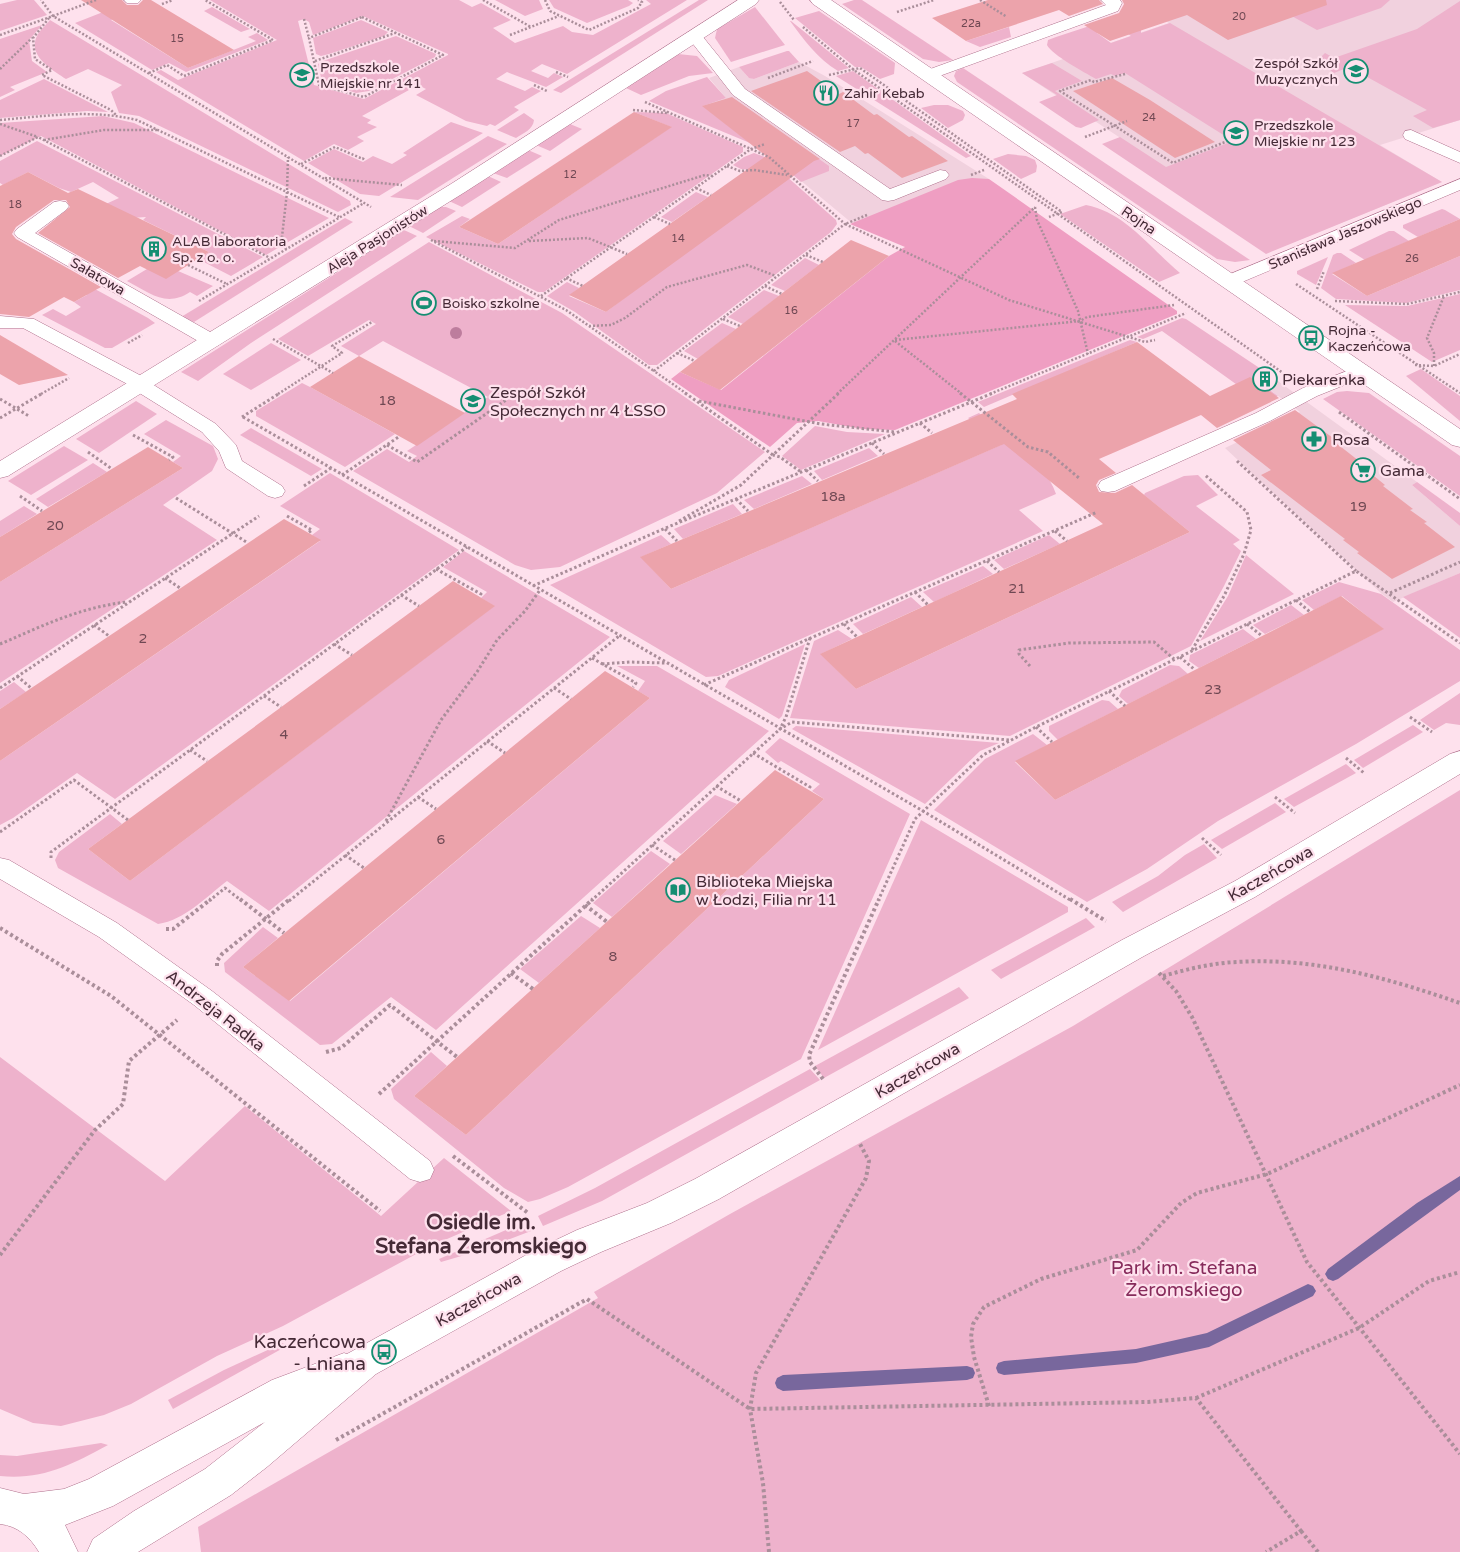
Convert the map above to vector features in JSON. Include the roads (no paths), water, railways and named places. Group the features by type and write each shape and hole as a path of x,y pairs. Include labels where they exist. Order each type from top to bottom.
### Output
{"street":[{"name":"Aleja Pasjonistów","path":"0,471 400,224 750,0"},
{"name":"Rojna","path":"819,0 1460,440"},
{"name":"Kaczeńcowa","path":"12,1509 64,1507 100,1493 285,1392 364,1362 550,1260 589,1241 659,1213 707,1189 1133,948 1245,889 1460,761"},
{"name":"Kaczeńcowa","path":"106,1552 140,1538 218,1482 254,1455 364,1362"},
{"path":"12,1509 39,1521 51,1535 59,1552"}],"lane":[{"path":"928,74 1113,8 1114,3 1109,0"},
{"path":"694,36 739,92 888,196 940,176"},
{"path":"1411,134 1460,158"},
{"name":"Stanisława Jaszowskiego","path":"1229,282 1460,184"},
{"name":"Sałatowa","path":"60,206 23,233 212,341"},
{"path":"0,322 27,323 86,352 141,384 209,428 229,449 233,464 275,491"},
{"path":"1108,486 1262,417 1310,392 1360,372"},
{"name":"Andrzeja Radka","path":"0,867 108,930 203,998 420,1170"}],"waterway":[{"path":"1333,1274 1460,1182"},
{"path":"1004,1368 1136,1356 1209,1340 1308,1291"},
{"path":"783,1383 967,1373"}],"place":[{"name":"Zespół Szkół Muzycznych","path":"1356,71"},
{"name":"Przedszkole Miejskie nr 141","path":"302,75"},
{"name":"Zahir Kebab","path":"826,93"},
{"name":"Przedszkole Miejskie nr 123","path":"1236,133"},
{"name":"ALAB laboratoria Sp. z o. o.","path":"154,249"},
{"name":"Boisko szkolne","path":"424,303"},
{"name":"Rojna - Kaczeńcowa","path":"1311,338"},
{"name":"Piekarenka","path":"1265,379"},
{"name":"Zespół Szkół Społecznych nr 4 ŁSSO","path":"473,401"},
{"name":"Rosa","path":"1314,439"},
{"name":"Gama","path":"1363,470"},
{"name":"Biblioteka Miejska w Łodzi, Filia nr 11","path":"678,890"},
{"name":"Kaczeńcowa - Lniana","path":"384,1352"}],"district":[{"name":"Osiedle im. Stefana Żeromskiego","path":"481,1234"}],"park label":[{"name":"Park im. Stefana Żeromskiego","path":"1184,1278"}]}
